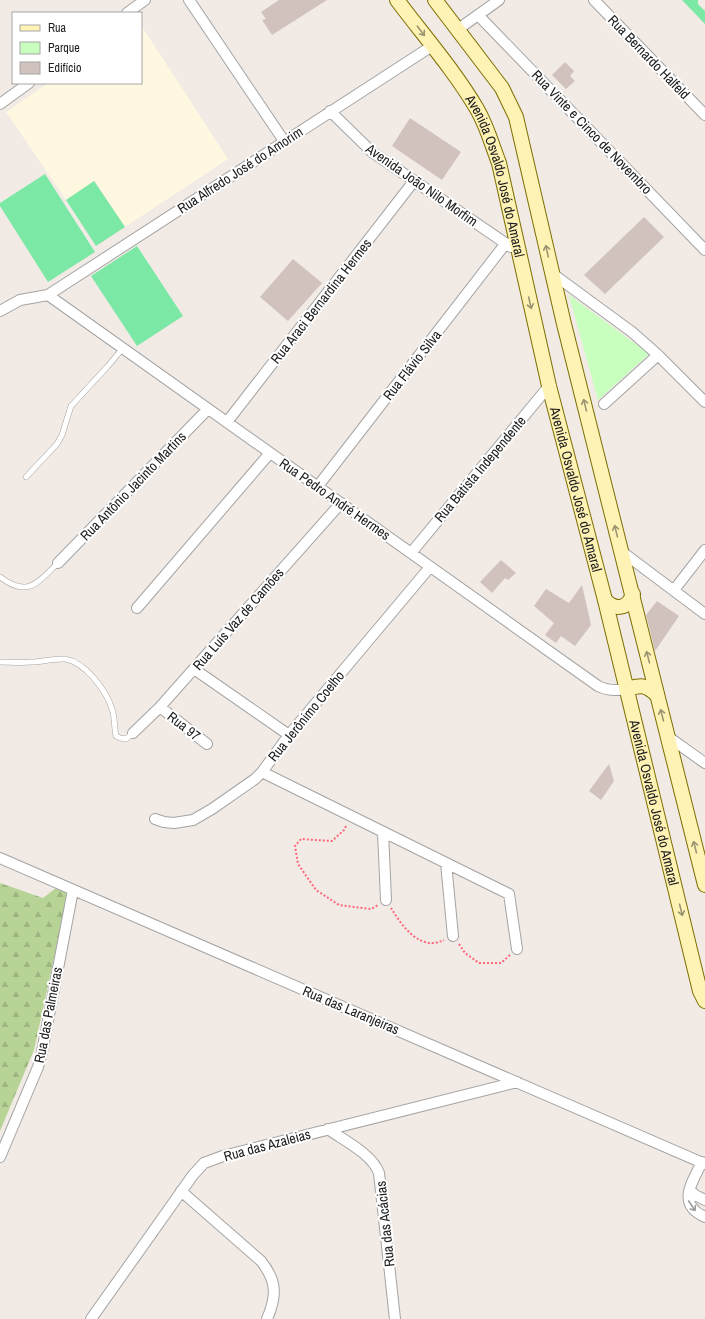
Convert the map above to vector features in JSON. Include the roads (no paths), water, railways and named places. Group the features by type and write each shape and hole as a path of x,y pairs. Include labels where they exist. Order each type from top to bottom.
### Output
{"main road":[{"name":"Avenida Osvaldo José do Amaral","path":"398,0 460,82 478,110 499,163 549,386 637,727 700,991 705,1001"},
{"name":"Avenida Osvaldo José do Amaral","path":"435,0 457,30 492,72 510,102 521,134 553,274 705,885"},
{"path":"605,600 615,607 621,607 627,605 633,594"},
{"path":"626,689 644,686 649,688 657,695"}],"street":[{"path":"128,12 145,0"},
{"path":"189,0 284,141"},
{"path":"457,30 499,0"},
{"name":"Rua Bernardo Halfeld","path":"594,0 705,115"},
{"name":"Rua Vinte e Cinco de Novembro","path":"478,15 705,250"},
{"name":"Rua Alfredo José do Amorim","path":"48,295 432,46"},
{"path":"0,104 28,84"},
{"name":"Avenida João Nilo Morfim","path":"330,111 368,148 518,251"},
{"name":"Rua Araci Bernardina Hermes","path":"227,422 414,181"},
{"name":"Rua Flávio Silva","path":"318,486 506,243"},
{"path":"553,274 632,332 658,354 705,402"},
{"path":"0,311 20,300 48,295"},
{"name":"Rua Pedro André Hermes","path":"48,295 598,686 607,690 615,691 626,689"},
{"path":"604,404 658,354"},
{"name":"Rua Batista Independente","path":"411,553 549,386"},
{"name":"Rua Antônio Jacinto Martins","path":"58,563 208,409"},
{"path":"137,608 270,453"},
{"name":"Rua Luís Vaz de Camões","path":"133,733 160,707 341,503"},
{"path":"674,590 705,550"},
{"path":"621,551 705,614"},
{"name":"Rua Jerônimo Coelho","path":"155,819 174,823 193,820 245,787 262,772 289,735 430,567"},
{"path":"194,668 289,735"},
{"name":"Rua 97","path":"160,707 207,744"},
{"path":"667,736 704,760"},
{"path":"262,772 509,894 517,949"},
{"path":"383,832 386,900"},
{"name":"Rua das Laranjeiras","path":"0,858 703,1163 690,1190"},
{"path":"446,863 453,936"},
{"name":"Rua das Palmeiras","path":"0,1158 38,1068 73,890"},
{"name":"Rua das Azaleias","path":"91,1319 181,1191 204,1163 223,1156 517,1082"},
{"name":"Rua das Acácias","path":"328,1129 370,1158 376,1165 379,1173 395,1319"},
{"path":"690,1190 699,1198 705,1200"},
{"path":"690,1190 688,1200 690,1206 705,1216"},
{"path":"181,1191 261,1262 269,1272 273,1283 274,1296 267,1319"}],"lane":[{"path":"26,477 57,444 62,435 71,406 123,348"},
{"path":"0,577 14,586 29,586 36,584 58,563"},
{"path":"0,662 32,662 63,659 71,660 97,681 105,694 113,710 116,736 126,739 133,733"}]}
